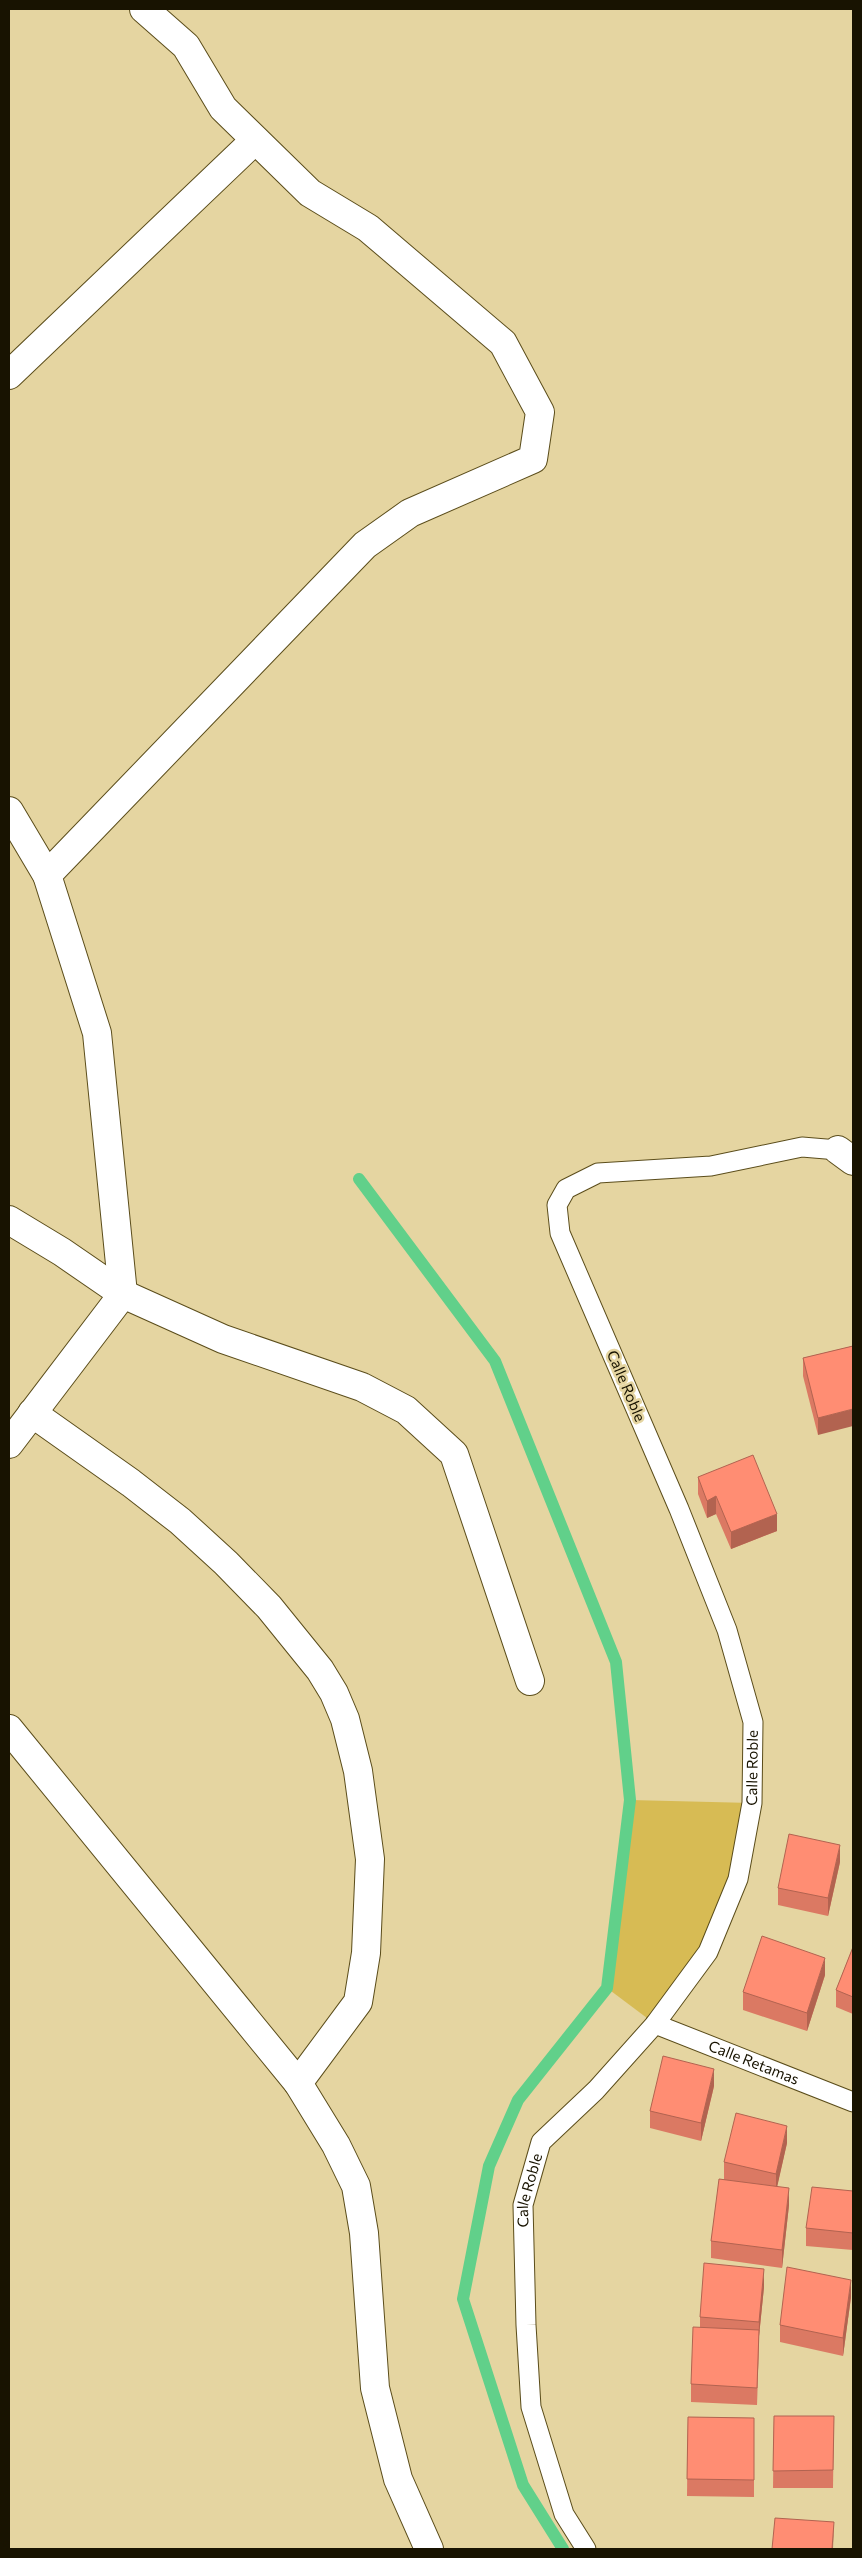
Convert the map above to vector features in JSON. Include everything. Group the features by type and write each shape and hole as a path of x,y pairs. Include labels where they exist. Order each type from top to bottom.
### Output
{"street":[{"path":"47,875 365,545 410,512 532,459 540,412 503,343 368,228 310,193 223,108 186,46 144,9"},
{"path":"9,375 255,140"},
{"path":"9,811 47,875 97,1033 123,1294 9,1444"},
{"path":"9,1220 62,1252 123,1294 223,1339 362,1387 406,1410 454,1454 530,1681"},
{"path":"32,1413 152,1500 226,1563 269,1607 320,1670 345,1719 358,1771 369,1850 370,1903 366,1953 358,2002 298,2083"},
{"path":"9,1730 298,2083 336,2145 356,2186 364,2233 375,2388 398,2479 429,2549"}],"lane":[{"name":"Calle Roble","path":"586,2549 564,2514 531,2407 526,2325 523,2205 541,2142 596,2090 655,2024 708,1952 738,1879 752,1802 753,1722 727,1630 679,1509 560,1233 557,1205 566,1189 598,1173 710,1166 802,1147 846,1156"},
{"name":"Calle Retamas","path":"655,2024 853,2102"}],"shaded area":[{"path":"630,1800 752,1803 708,1952 655,2024 607,1988"}],"building":[{"path":"853,1346 853,1409 818,1418 803,1358"},
{"path":"753,1455 777,1514 731,1532 716,1496 707,1501 698,1477"},
{"path":"789,1834 840,1845 828,1898 778,1888"},
{"path":"762,1936 825,1958 807,2013 743,1992"},
{"path":"853,1947 853,1997 836,1990"},
{"path":"663,2056 714,2069 701,2123 650,2111"},
{"path":"736,2113 787,2126 776,2174 724,2162"},
{"path":"719,2179 789,2188 782,2250 711,2241"},
{"path":"812,2187 853,2191 853,2233 806,2228"},
{"path":"704,2263 764,2269 759,2322 700,2317"},
{"path":"787,2267 851,2280 843,2338 780,2325"},
{"path":"693,2327 759,2330 757,2388 691,2384"},
{"path":"774,2416 834,2416 833,2470 773,2471"},
{"path":"688,2417 754,2418 754,2480 687,2479"},
{"path":"775,2518 834,2522 832,2549 772,2549"}],"waterway":[{"path":"359,1179 495,1361 616,1662 630,1800 607,1988 518,2100 489,2166 463,2299 523,2485 563,2549"}]}
